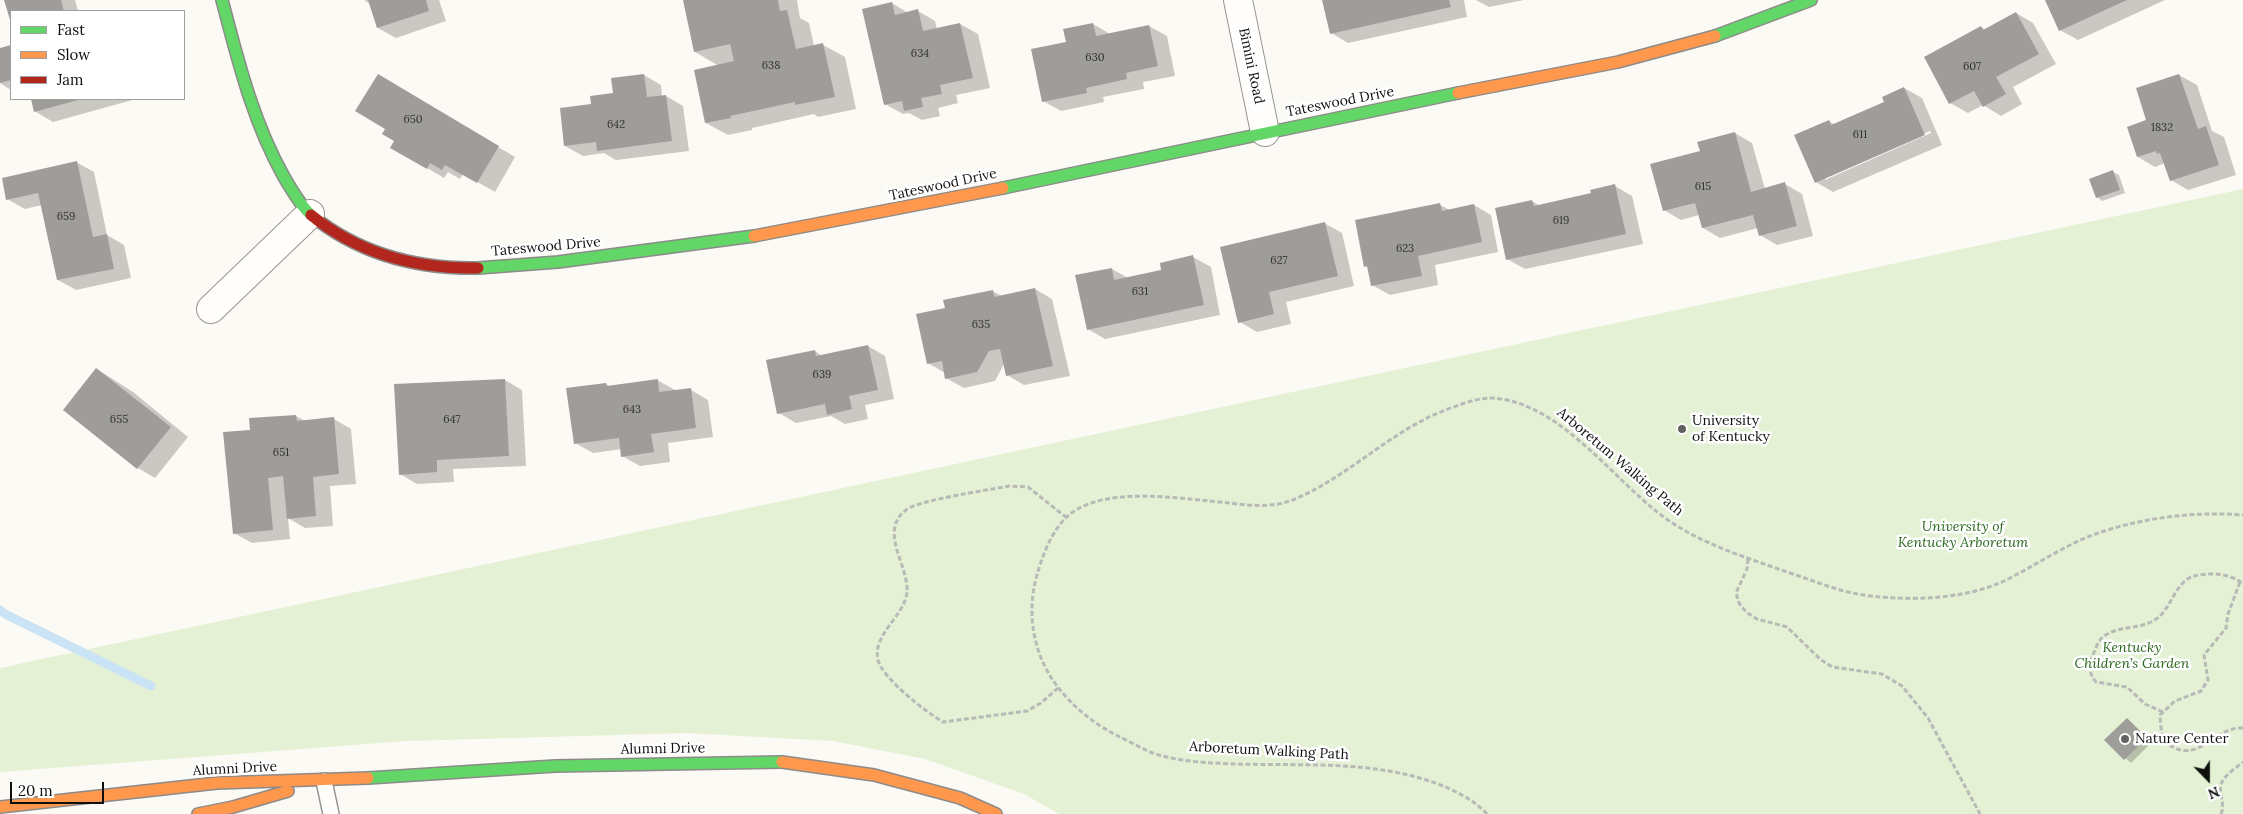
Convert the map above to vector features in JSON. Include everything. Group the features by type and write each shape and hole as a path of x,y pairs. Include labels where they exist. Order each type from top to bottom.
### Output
{"street":[{"name":"Tateswood Drive","path":"222,0 241,72 258,122 277,167 310,214 359,245 387,257 420,265 452,268 522,266 715,243 828,224 1265,132 1654,54 1764,20 1811,0"},
{"name":"Bimini Road","path":"1238,0 1265,132"},
{"path":"211,309 310,214"},
{"name":"Alumni Drive","path":"0,807 217,783 324,781 555,766 785,762 874,775 960,798 996,814"},
{"name":"Alumni Drive","path":"198,814 232,807 324,781"}],"lane":[{"path":"324,781 330,814"}],"path":[{"name":"Arboretum Walking Path","path":"1487,814 1478,805 1451,789 1421,778 1389,771 1350,766 1223,763 1186,760 1152,753 1100,727 1078,709 1058,688 1043,663 1035,641 1031,608 1036,576 1047,548 1059,526 1075,510 1102,500 1131,496 1210,500 1255,506 1275,505 1296,498 1322,484 1415,423 1444,410 1475,400 1500,398 1524,405 1551,419 1606,464 1657,512 1683,529 1748,560 1832,589 1869,596 1912,598 1954,595 1998,584 2089,537 2121,527 2157,519 2194,515 2243,515"},
{"path":"1058,688 1041,703 1027,711 943,722 891,679 881,667 878,654 883,637 900,611 907,595 906,581 895,543 896,525 906,510 926,502 1009,486 1021,486 1028,487 1067,518"},
{"path":"1748,560 1747,569 1736,593 1739,603 1746,612 1757,619 1787,628 1820,659 1832,667 1882,674 1902,686 1928,718 1980,814"},
{"path":"2163,712 2145,704 2127,687 2096,682 2090,670 2090,661 2103,637 2119,629 2125,630 2143,625 2159,617 2184,581 2194,576 2222,574 2241,582 2228,614 2226,628 2204,655 2208,680 2201,691 2188,694 2175,701 2160,715 2161,733 2167,744 2176,749 2189,751 2199,748 2221,732 2235,727 2243,728"},
{"path":"2221,814 2224,808 2220,787 2222,780 2243,762"}],"green space":[{"name":"University of Kentucky Arboretum","path":"2243,189 2243,814 1059,814 1024,794 925,759 833,741 687,733 406,741 0,772 0,668"}],"building":[{"path":"4,0 61,0 64,10 10,10 10,20"},
{"path":"368,0 426,0 429,11 377,28"},
{"path":"683,0 778,0 780,11 787,10 796,49 823,43 835,97 795,105 795,102 705,123 694,70 734,61 730,44 694,52"},
{"path":"1322,0 1449,0 1451,7 1330,34"},
{"path":"2045,0 2127,0 2059,31"},
{"path":"892,2 895,15 918,9 923,31 960,23 973,78 940,85 942,94 921,98 923,107 904,111 902,101 884,105 862,9"},
{"path":"2016,12 2039,54 1996,77 2006,94 1983,107 1974,91 1949,104 1924,57 1981,26 1983,30"},
{"path":"1093,23 1096,36 1149,25 1158,66 1126,73 1127,79 1086,88 1087,93 1042,102 1031,49 1066,42 1063,29"},
{"path":"10,45 10,80 0,83 0,48"},
{"path":"378,74 499,146 477,183 445,165 442,170 430,163 427,169 390,148 394,141 382,134 385,129 355,111"},
{"path":"644,74 647,97 666,95 672,141 597,151 596,142 564,146 560,108 591,104 590,96 613,93 611,78"},
{"path":"2179,74 2198,129 2206,126 2219,165 2170,181 2160,153 2157,154 2156,151 2137,157 2127,127 2146,120 2136,88"},
{"path":"1904,87 1925,135 1815,183 1794,135 1829,120 1831,125 1884,102 1882,97"},
{"path":"31,100 78,100 34,112"},
{"path":"1735,132 1751,192 1785,182 1797,226 1759,236 1753,215 1702,228 1695,203 1663,211 1650,164 1700,151 1697,142"},
{"path":"77,161 93,237 107,234 114,269 57,280 38,193 6,200 2,178"},
{"path":"2113,170 2120,190 2096,198 2089,179"},
{"path":"1615,184 1626,234 1506,260 1495,208 1532,200 1534,206 1591,193 1590,190"},
{"path":"1440,203 1442,211 1474,204 1482,242 1418,256 1422,276 1371,286 1367,266 1364,267 1355,220"},
{"path":"1325,222 1338,276 1269,292 1274,314 1238,323 1220,247"},
{"path":"1193,255 1204,305 1087,330 1075,275 1112,268 1114,280 1161,270 1160,263"},
{"path":"1035,288 1053,366 1006,376 1000,349 989,351 977,372 945,379 942,361 927,364 916,314 945,308 943,300 993,290 994,297"},
{"path":"868,345 878,390 849,396 852,409 827,415 825,404 777,414 766,360 815,350 816,356"},
{"path":"96,368 171,427 137,469 63,410"},
{"path":"505,379 509,456 437,460 437,472 399,475 394,384"},
{"path":"658,379 659,392 691,388 696,428 651,434 654,452 621,457 619,438 574,444 566,388 606,383 607,386"},
{"path":"296,415 297,421 334,417 339,474 313,477 316,516 287,519 283,476 268,478 273,530 233,534 223,432 250,430 249,418"},
{"name":"Nature Center","path":"2127,718 2147,738 2124,760 2104,740"}],"waterway":[{"path":"0,610 151,686"}],"traffic: fast":[{"path":"222,0 247,91 263,135 284,177 299,202 311,215"},
{"path":"1715,36 1811,0"},
{"path":"1003,188 1458,93"},
{"path":"478,268 558,262 754,236"},
{"path":"368,778 555,766 782,762"}],"traffic: slow":[{"path":"1458,93 1618,62 1715,36"},
{"path":"754,236 1003,188"},
{"path":"782,762 874,775 960,798 996,814"},
{"path":"0,807 217,783 368,778"},
{"path":"198,814 233,807 288,791"}],"traffic: jam":[{"path":"311,215 329,229 349,240 389,256 432,266 478,268"}],"place":[{"name":"University of Kentucky","path":"1682,429"},
{"name":"Nature Center","path":"2125,739"}],"park label":[{"name":"Kentucky Children’s Garden","path":"2132,656"}]}
